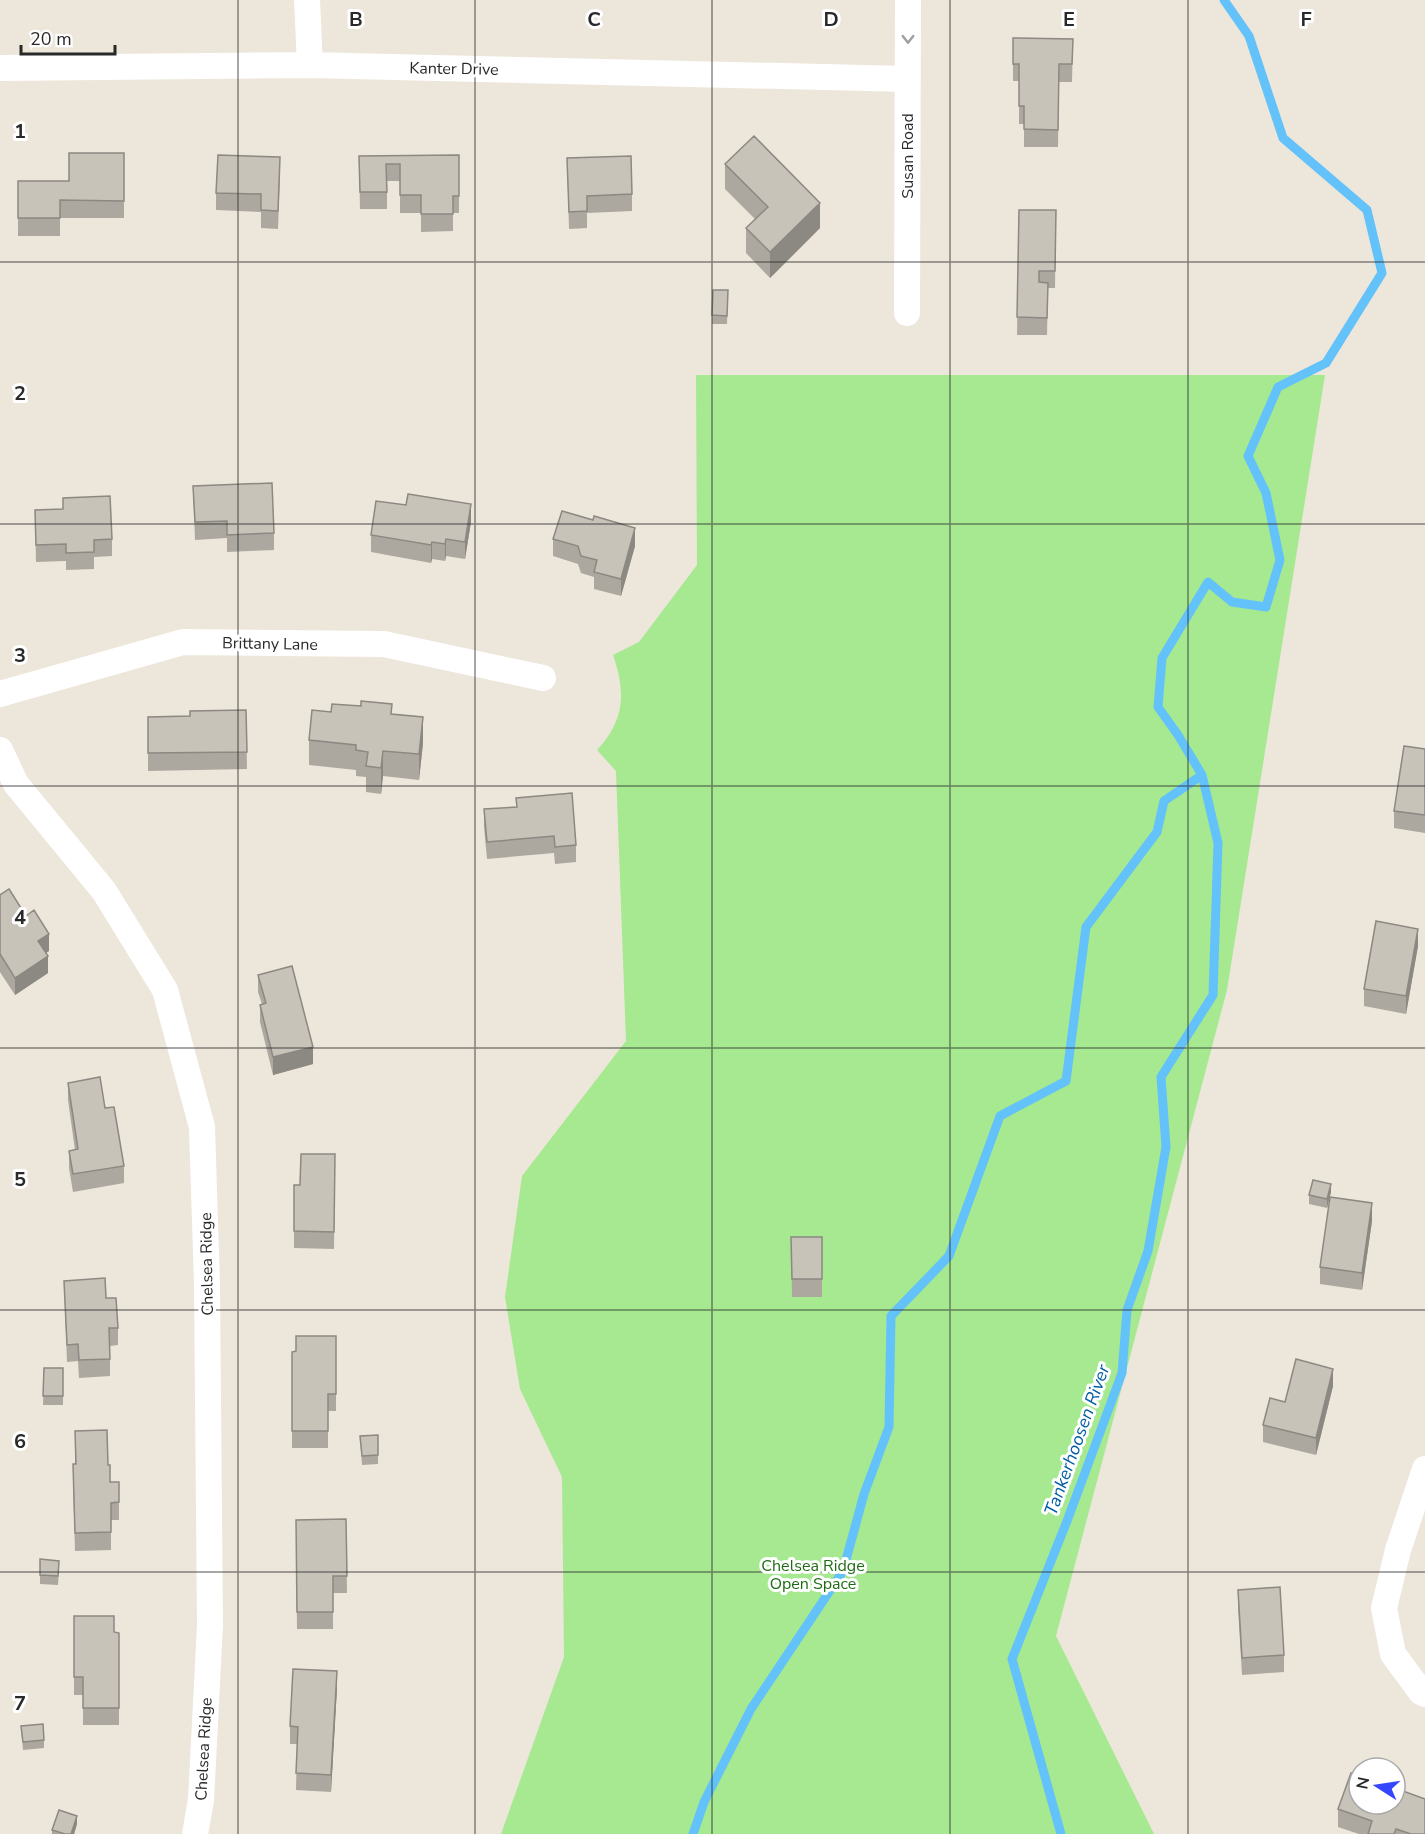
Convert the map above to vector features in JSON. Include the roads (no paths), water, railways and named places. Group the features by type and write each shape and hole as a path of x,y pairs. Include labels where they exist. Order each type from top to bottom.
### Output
{"street":[{"path":"307,0 310,65"},
{"name":"Susan Road","path":"907,313 908,0"},
{"name":"Kanter Drive","path":"0,68 310,65 908,79"},
{"name":"Brittany Lane","path":"0,694 183,642 384,644 543,678"},
{"name":"Chelsea Ridge","path":"0,750 16,784 104,891 165,990 202,1127 207,1284 210,1625 201,1800 195,1834"},
{"path":"1425,1469 1398,1550 1384,1608 1393,1654 1421,1692 1425,1694"}],"waterway":[{"name":"Tankerhoosen River","path":"1061,1834 1012,1659 1122,1373 1127,1310 1148,1251 1166,1147 1161,1077 1213,995 1218,843 1202,775 1158,707 1162,658 1208,582 1232,602 1266,607 1280,560 1266,493 1248,456 1278,387 1326,363 1382,273 1367,210 1283,138 1249,36 1224,0"},
{"name":"Tankerhoosen River","path":"693,1834 704,1802 751,1709 843,1571 864,1494 889,1427 891,1316 949,1256 1000,1116 1066,1081 1086,927 1157,832 1164,801 1202,775"}],"park label":[{"name":"Chelsea Ridge Open Space","path":"813,1574"}]}
